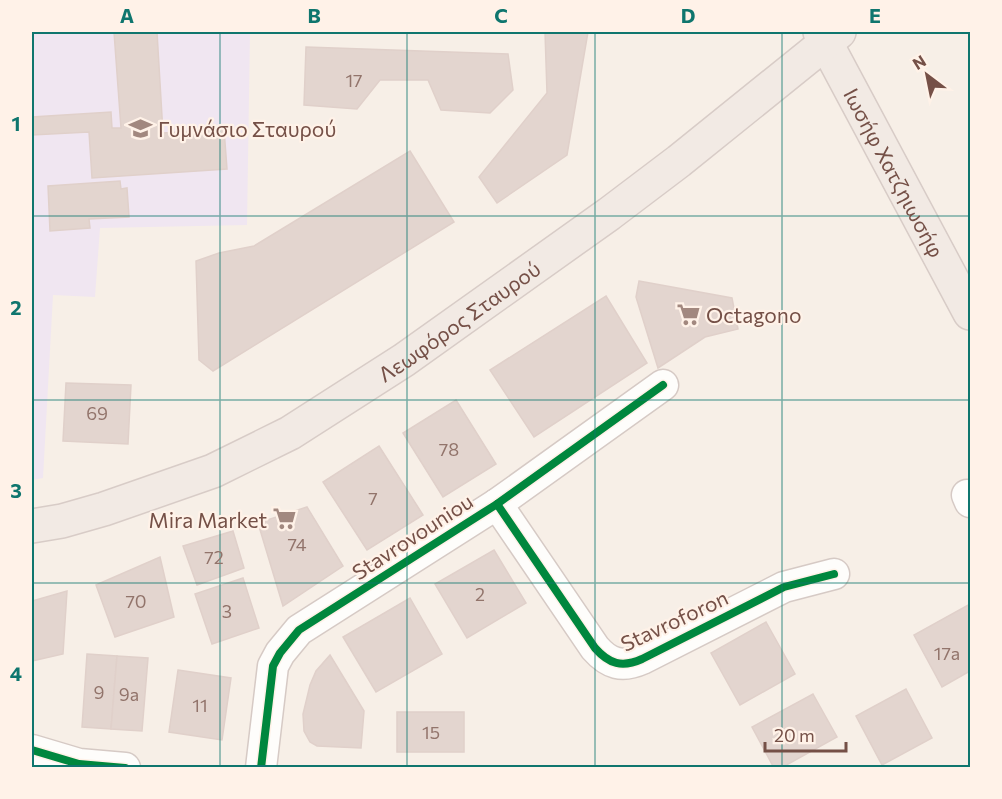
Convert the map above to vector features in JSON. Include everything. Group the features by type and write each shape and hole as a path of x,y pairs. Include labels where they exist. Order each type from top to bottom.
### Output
{"main road":[{"name":"Ιωσήφ Χατζηιωσήφ","path":"829,35 970,314"},
{"name":"Λεωφόρος Σταυρού","path":"32,526 104,509 213,471 290,433 404,360 609,214 679,161 829,35"}],"street":[{"name":"Stavrovouniou","path":"261,768 273,666 280,652 294,635 309,623 497,504 663,385"},
{"name":"Stavroforon","path":"497,504 595,648 612,663 621,665 642,659 784,587 834,574"},
{"path":"32,750 78,766 125,768"}],"shaded area":[{"name":"Γυμνάσιο Σταυρού","path":"32,32 250,32 247,225 100,228 95,297 53,295 43,478 32,480"}],"building":[{"path":"114,32 157,32 163,133 224,129 227,169 92,178 89,132 32,135 32,117 111,112 112,128 121,128"},
{"path":"545,32 588,32 567,155 497,203 479,177 547,93"},
{"path":"306,47 508,54 513,90 490,113 441,110 428,80 380,80 357,109 304,105"},
{"path":"410,151 454,222 213,371 199,360 196,261 219,253 254,246"},
{"path":"120,181 121,189 127,188 129,217 89,219 90,228 50,231 48,186"},
{"name":"Octagono","path":"639,281 732,298 738,329 705,337 658,368 636,297"},
{"path":"606,296 647,363 534,437 490,370"},
{"path":"66,383 131,385 128,444 63,441"},
{"path":"456,400 496,464 443,497 403,433"},
{"path":"379,446 423,515 367,550 323,482"},
{"path":"307,507 343,566 283,606 258,523"},
{"path":"233,531 244,568 197,585 183,546"},
{"path":"494,550 526,603 467,638 435,584"},
{"path":"160,557 174,617 115,637 96,585"},
{"path":"243,578 259,628 212,644 195,594"},
{"path":"67,591 63,654 32,661 32,601"},
{"path":"410,598 442,654 376,692 343,637"},
{"path":"970,604 970,671 942,687 914,635"},
{"path":"766,622 795,674 740,705 711,653"},
{"path":"87,654 117,656 111,729 82,727"},
{"path":"330,655 364,711 361,748 317,746 310,742 304,731 303,714 310,685 316,671"},
{"path":"117,656 148,658 142,731 111,729"},
{"path":"178,670 231,678 222,740 169,732"},
{"path":"906,689 932,738 882,765 856,716"},
{"path":"813,694 837,737 781,768 774,768 752,727"},
{"path":"397,712 464,712 464,752 397,752"}],"cycle path":[{"path":"261,768 273,666 280,653 299,630 497,504 663,385"},
{"path":"497,504 595,648 605,658 616,663 622,664 642,659 784,587 834,574"},
{"path":"32,750 79,764 125,768"}],"place":[{"name":"Γυμνάσιο Σταυρού","path":"140,128"},
{"name":"Octagono","path":"688,314"},
{"name":"Mira Market","path":"285,519"}]}
